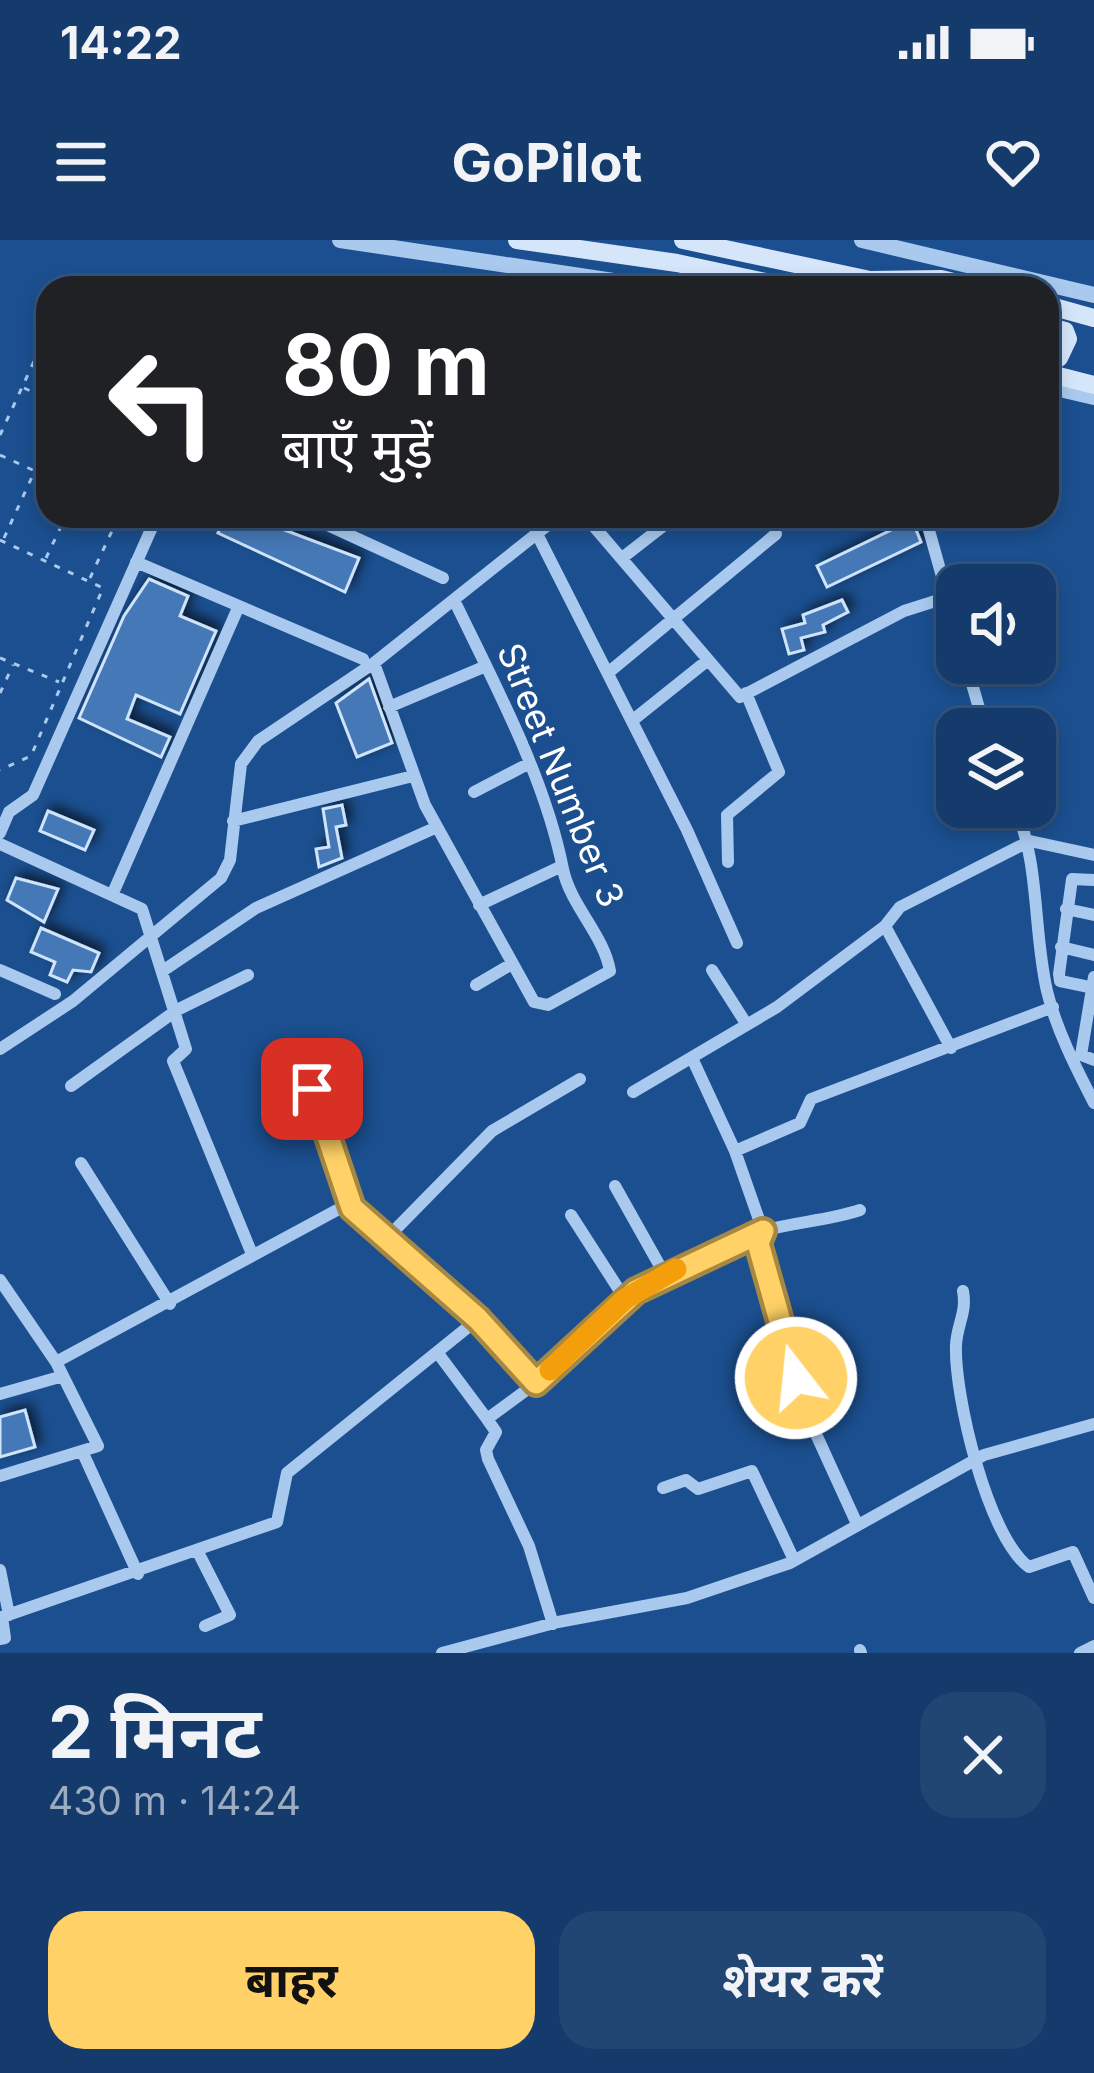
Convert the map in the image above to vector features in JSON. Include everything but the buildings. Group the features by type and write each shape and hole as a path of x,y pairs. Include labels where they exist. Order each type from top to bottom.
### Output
{"main road":[{"path":"517,240 710,276"},
{"path":"683,240 716,242 854,276"},
{"path":"1059,308 1094,318"},
{"path":"1059,329 1069,339 1059,358"},
{"path":"1059,376 1094,385"}],"street":[{"path":"340,240 580,276"},
{"path":"862,240 1014,276"},
{"path":"1059,287 1094,295"},
{"path":"1059,389 1094,397"},
{"path":"0,833 4,810 33,795 152,528"},
{"path":"334,528 443,578"},
{"path":"0,1048 73,1001 221,878 230,860 241,764 257,741 454,602 545,528"},
{"path":"596,528 735,695 746,694 904,611 936,601"},
{"path":"622,558 661,528"},
{"path":"928,528 939,564"},
{"path":"537,534 633,720 737,943"},
{"path":"609,672 776,534"},
{"path":"136,562 368,661 413,776 510,965 476,986"},
{"name":"Street Number 3","path":"454,602 528,764 563,853 562,866 610,971 539,1007 510,965"},
{"path":"113,893 238,608"},
{"path":"633,720 707,660"},
{"path":"388,707 486,666"},
{"path":"728,862 727,815 779,772 746,694"},
{"path":"474,792 528,764"},
{"path":"233,821 413,776"},
{"path":"164,970 256,908 437,827"},
{"path":"1024,828 1053,1006 1094,1103"},
{"path":"633,1093 747,1025 885,926 900,907 1030,841 1094,855"},
{"path":"0,844 136,902 152,934 177,1010 186,1049 173,1061 253,1254"},
{"path":"479,905 562,866"},
{"path":"1094,880 1072,879 1060,981 1093,984 1081,1055 1094,1060"},
{"path":"1066,909 1094,915"},
{"path":"885,926 951,1048"},
{"path":"1061,947 1094,956"},
{"path":"0,970 55,994"},
{"path":"712,970 747,1025"},
{"path":"71,1086 177,1010 248,975"},
{"path":"735,1151 800,1123 811,1099 1053,1006"},
{"path":"692,1058 735,1151 763,1231 758,1243 805,1410 857,1524"},
{"path":"388,1237 492,1131 580,1079"},
{"path":"312,1089 352,1208 478,1319 536,1383"},
{"path":"81,1163 170,1304"},
{"path":"615,1186 664,1275"},
{"path":"0,1394 60,1369 253,1254 337,1210 352,1208"},
{"path":"487,1419 536,1383 625,1299 664,1275 763,1231 860,1210"},
{"path":"571,1215 625,1299"},
{"path":"0,1280 60,1369 98,1446 0,1477"},
{"path":"963,1291 967,1313 956,1349 962,1411 975,1460 1010,1548 1021,1562 1035,1567 1072,1552 1094,1598"},
{"path":"0,1640 4,1638 2,1618 9,1615 278,1522 287,1473 478,1319"},
{"path":"436,1352 496,1432 486,1450 488,1459 529,1546 553,1624"},
{"path":"442,1653 553,1624 687,1598 794,1560 975,1460 1094,1424"},
{"path":"82,1451 138,1574"},
{"path":"663,1488 686,1480 698,1489 752,1472 794,1560"},
{"path":"198,1552 230,1615 206,1626"},
{"path":"1,1570 9,1615"},
{"path":"1080,1653 1094,1646"}],"path":[{"path":"0,435 36,357"},
{"path":"22,387 36,393"},
{"path":"0,455 35,471 1,541 104,588 31,756 0,770"},
{"path":"45,559 60,528"},
{"path":"89,580 113,528"},
{"path":"0,658 62,683"},
{"path":"0,693 14,663"}],"slow traffic":[{"path":"550,1370 625,1299 676,1269"}],"route":[{"path":"312,1089 352,1208 478,1319 536,1383 636,1291 763,1231 758,1243 796,1378"}]}
